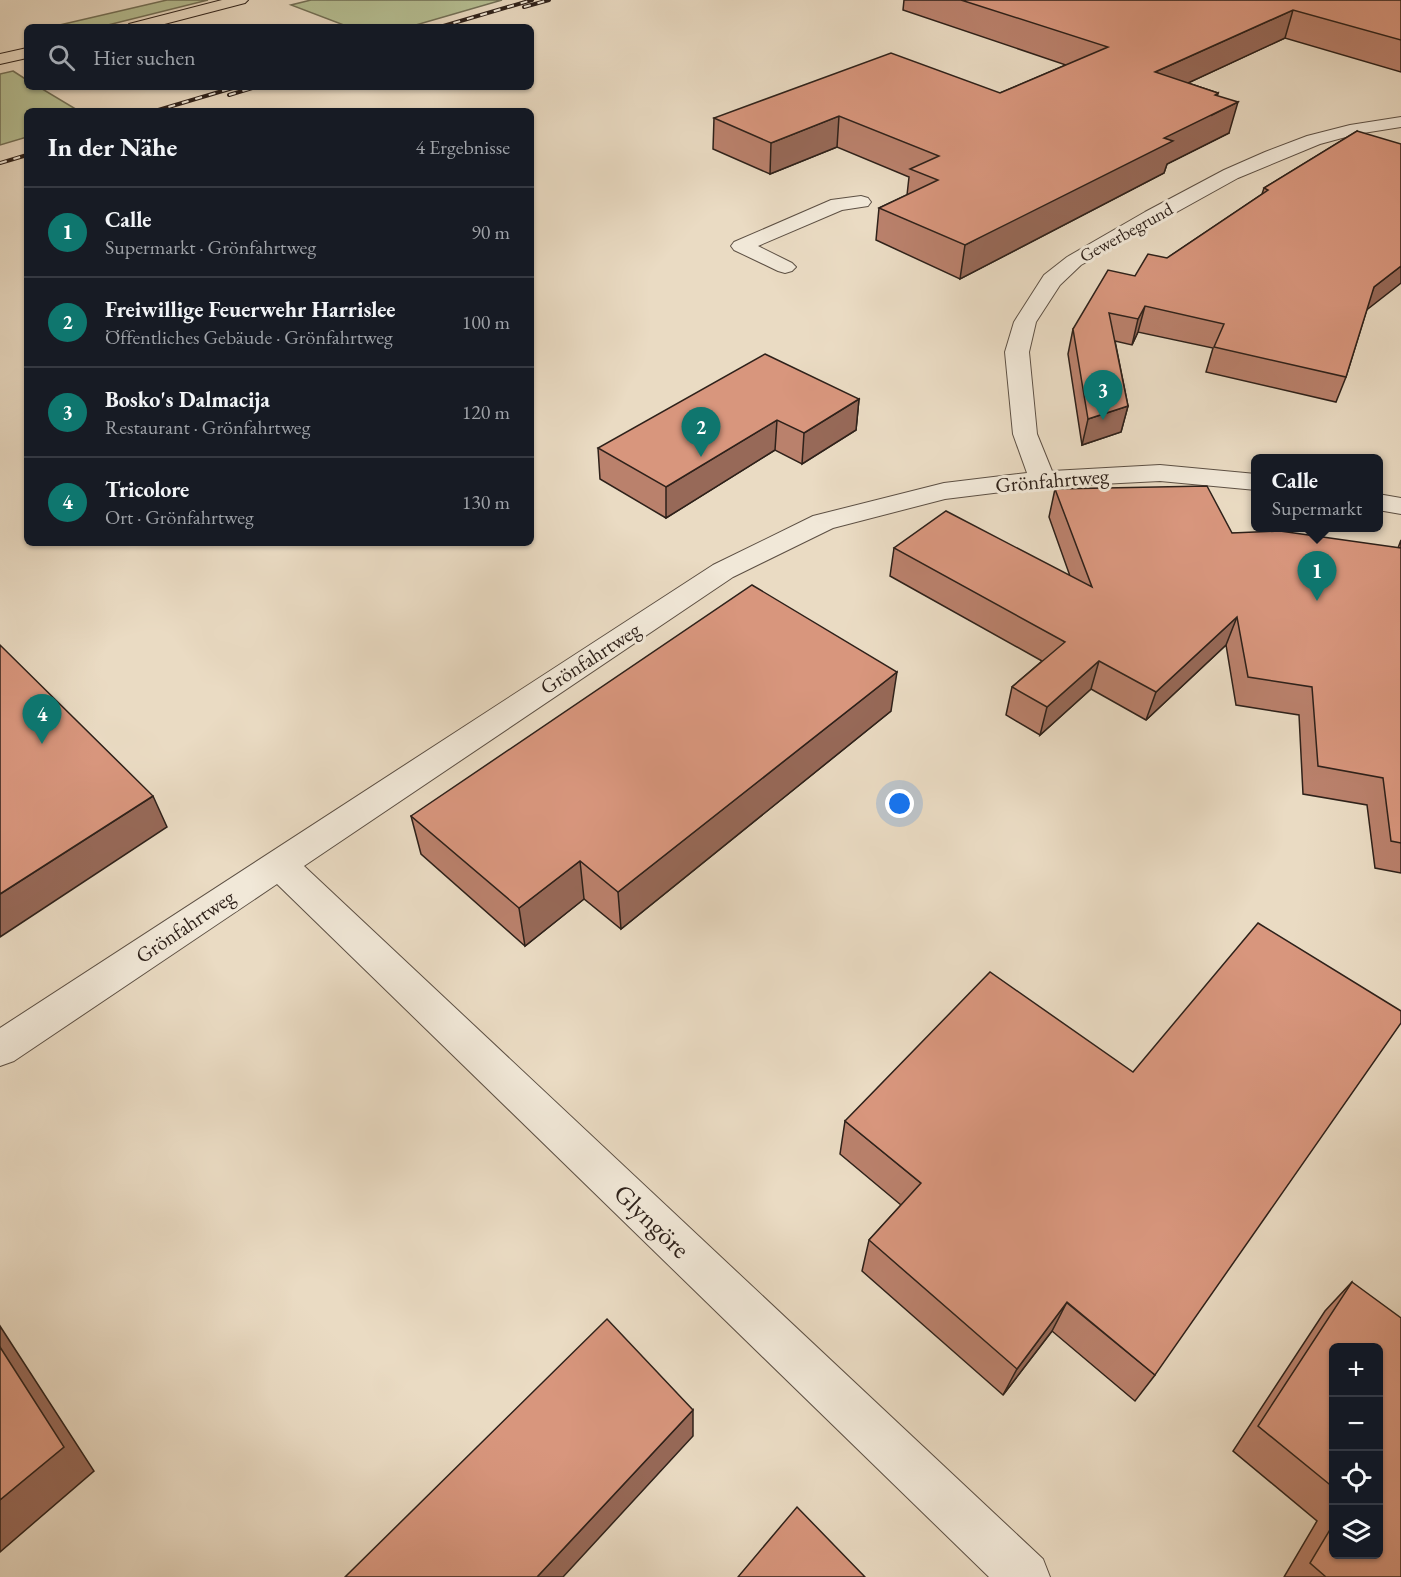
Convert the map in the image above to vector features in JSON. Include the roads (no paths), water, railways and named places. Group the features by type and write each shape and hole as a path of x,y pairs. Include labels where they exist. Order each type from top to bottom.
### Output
{"main road":[{"path":"147,24 240,0"},
{"path":"0,59 24,54"}],"street":[{"name":"Gewerbegrund","path":"1042,479 1025,434 1017,352 1025,322 1052,280 1074,261 1247,164 1301,143 1358,128 1401,122"},
{"path":"785,267 741,246 838,204 861,202"},
{"name":"Grönfahrtweg","path":"0,1049 723,571 823,522 944,491 1042,479 1160,473 1251,482"},
{"path":"1383,503 1401,506"},
{"name":"Glyngöre","path":"279,864 1025,1577"}],"railway":[{"path":"450,24 532,0"},
{"path":"524,7 549,0"},
{"path":"165,108 226,90"},
{"path":"229,95 246,90"},
{"path":"0,163 24,156"}],"place":[{"name":"Bosko's Dalmacija","path":"1103,420"},
{"name":"Freiwillige Feuerwehr Harrislee","path":"701,457"},
{"name":"Calle","path":"1317,601"},
{"name":"Tricolore","path":"42,744"}]}
